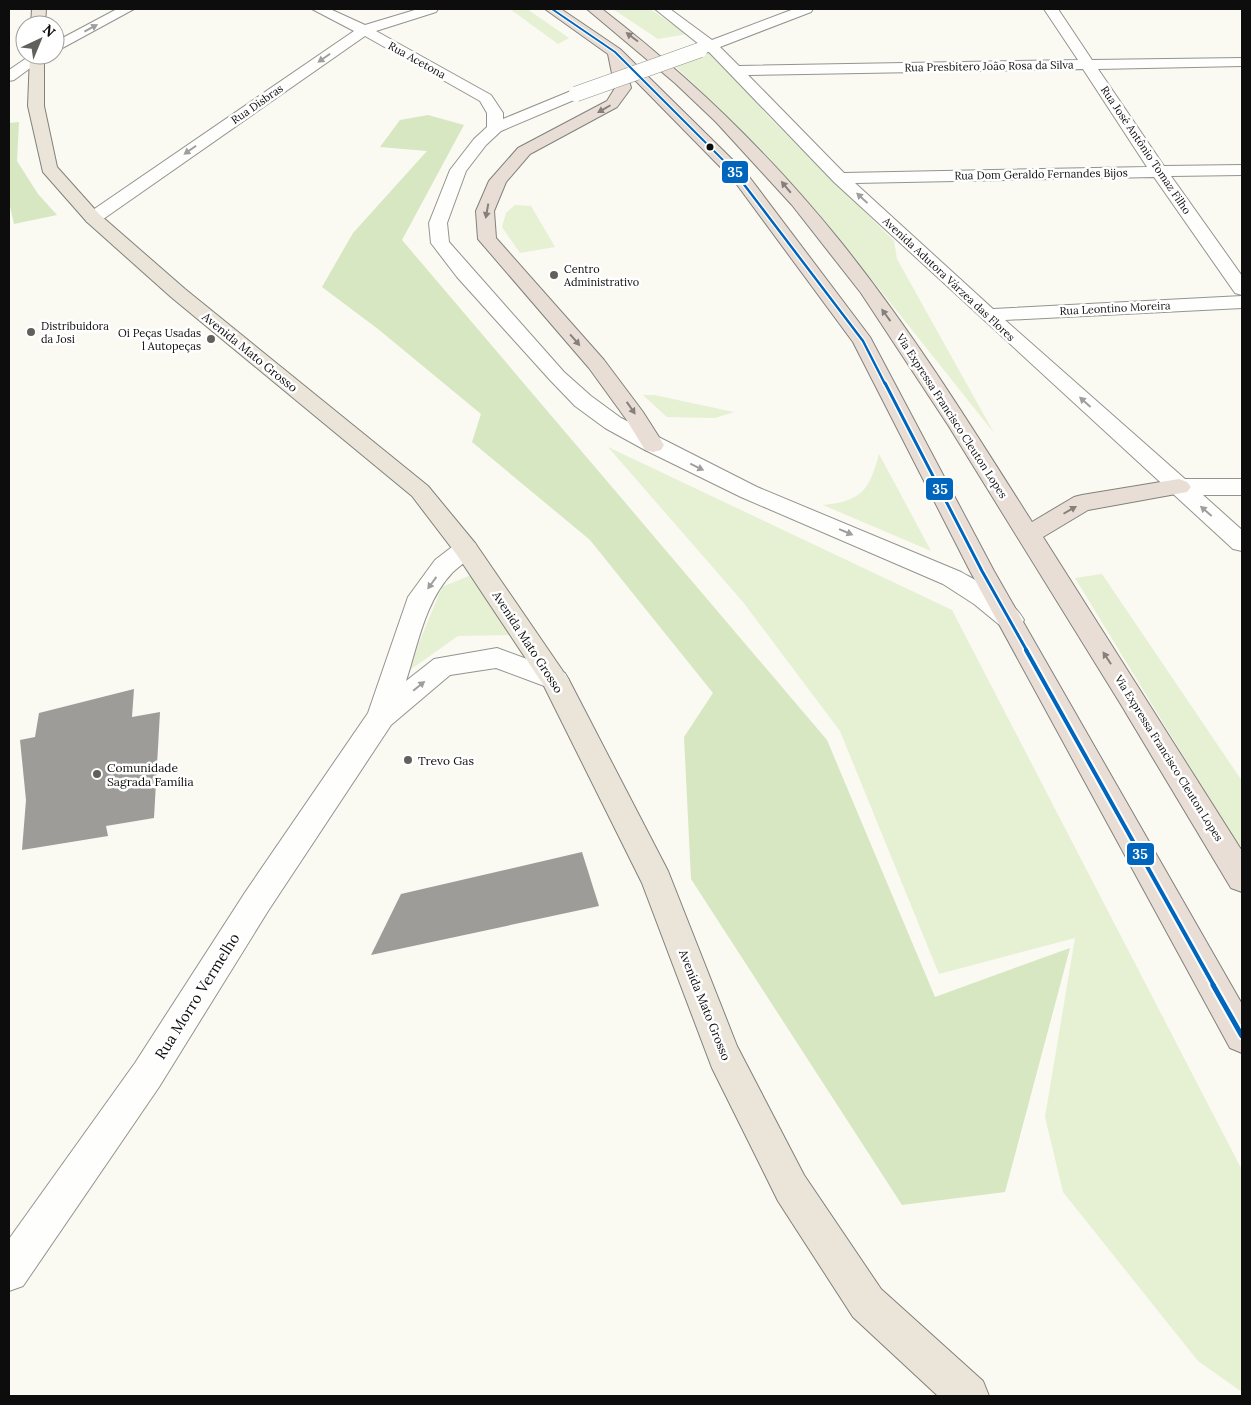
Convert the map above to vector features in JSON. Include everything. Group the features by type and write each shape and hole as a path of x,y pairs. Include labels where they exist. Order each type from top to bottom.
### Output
{"highway":[{"path":"552,9 615,52 741,178 863,341 982,571 1242,1036"},
{"name":"Via Expressa Francisco Cleuton Lopes","path":"594,9 641,44 710,108 773,172 838,249 900,335 1172,761 1242,878"},
{"path":"615,52 623,88 612,104 524,150 498,181 491,196 485,212 487,239 604,373 633,411 653,445"},
{"path":"1028,535 1082,503 1179,488"}],"main road":[{"name":"Avenida Mato Grosso","path":"38,65 36,106 49,168 93,218 178,293 420,491 466,549 555,680 658,882 724,1056 792,1188 867,1303 968,1396"}],"street":[{"path":"65,40 127,9"},
{"name":"Rua Acetona","path":"319,9 364,30 486,98 495,113 496,128"},
{"name":"Rua Disbras","path":"93,218 364,30 430,9"},
{"name":"Avenida Adutora Várzea das Flores","path":"662,9 706,48 736,71 840,178 988,315 1242,543"},
{"path":"806,9 706,48 576,94 496,128 480,142 458,170 438,223 440,242 483,297 583,401 613,423 653,445 749,492 952,578 983,597 1011,620"},
{"name":"Rua José Antônio Tomaz Filho","path":"1051,9 1159,172 1242,289"},
{"name":"Rua Presbítero João Rosa da Silva","path":"736,71 1242,62"},
{"path":"9,77 24,65"},
{"name":"Rua Dom Geraldo Fernandes Bijos","path":"840,178 1242,170"},
{"name":"Rua Leontino Moreira","path":"988,315 1242,302"},
{"path":"1179,488 1242,487"},
{"name":"Rua Morro Vermelho","path":"9,1272 146,1075 257,901 381,717 417,604 444,566 466,549"},
{"name":"Rua Morro Vermelho","path":"381,717 443,666 497,658 555,680"}],"green space":[{"path":"510,9 527,9 569,38 558,44"},
{"path":"613,9 650,9 687,34 658,39"},
{"path":"711,51 770,118 894,241 897,259 994,433 877,286 762,150 675,66"},
{"path":"428,115 464,125 402,240 827,740 935,997 1070,948 1005,1192 902,1205 691,879 684,737 713,693 590,540 472,442 481,414 378,329 322,287 353,233 427,151 380,147 400,120"},
{"path":"19,122 17,161 38,194 57,215 14,224 9,202 9,123"},
{"path":"515,205 531,206 555,247 520,253 502,227 506,213"},
{"path":"643,395 654,395 734,412 715,418 667,417"},
{"path":"608,447 952,610 1242,1170 1242,1392 1198,1361 1063,1192 1045,1117 1075,938 939,974 840,731 743,602"},
{"path":"879,454 931,551 823,505 847,501 862,492 872,477"},
{"path":"1102,574 1242,781 1242,852 1075,578"},
{"path":"471,575 517,635 458,636 407,672 442,587"}],"building":[{"name":"Comunidade Sagrada Família","path":"134,689 132,717 160,712 154,818 106,826 108,836 22,850 26,800 20,740 35,737 39,713"},
{"path":"582,852 599,906 371,955 401,894"}],"transit line":[{"name":"35","path":"552,9 615,52 741,178 863,341 982,571 1242,1036"}],"place":[{"name":"Centro Administrativo","path":"554,275"},
{"name":"Distribuidora da Josi","path":"31,332"},
{"name":"Oi Peças Usadas l Autopeças","path":"211,339"},
{"name":"Trevo Gas","path":"408,760"},
{"name":"Comunidade Sagrada Família","path":"97,774"}]}
